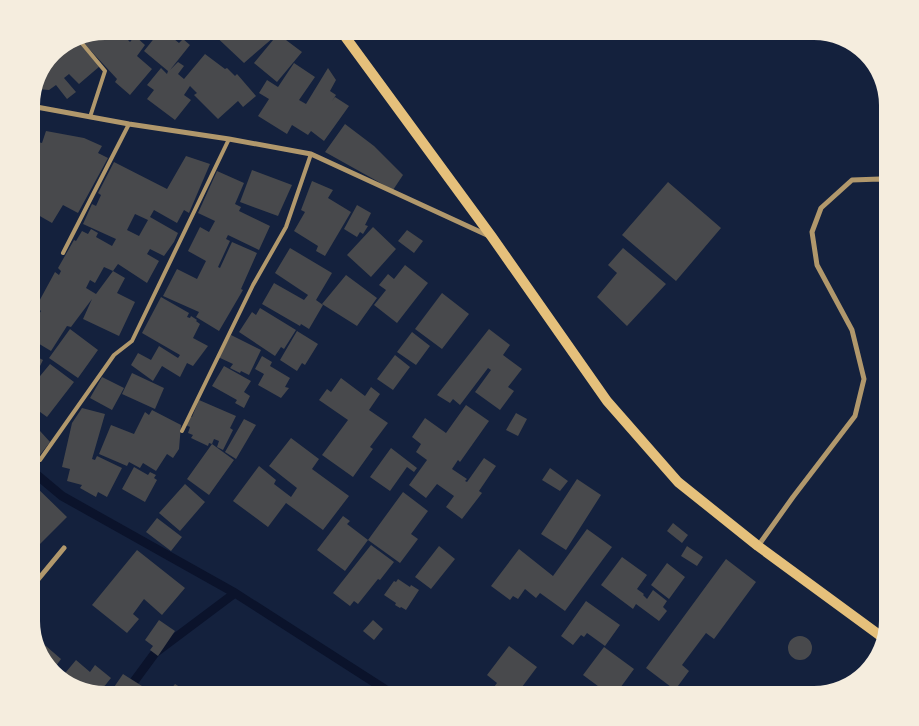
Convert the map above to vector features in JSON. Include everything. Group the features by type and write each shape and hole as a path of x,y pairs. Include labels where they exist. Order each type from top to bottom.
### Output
{"main road":[{"path":"348,40 492,237 607,401 678,482 758,546 877,634"}],"street":[{"path":"40,108 311,154 492,237"},
{"path":"758,546 855,416 864,379 852,330 817,265 812,232 821,208 852,180 879,180"},
{"path":"40,577 64,548"}],"lane":[{"path":"82,44 105,71 90,117"},
{"path":"63,253 129,124"},
{"path":"40,460 114,356 132,341 229,139"},
{"path":"182,431 253,285 286,227 311,154"}],"building":[{"path":"105,40 128,40 130,42 132,40 139,40 145,45 137,56 152,69 130,95 115,82 117,79 84,43"},
{"path":"153,40 175,40 179,43 184,40 190,45 170,70 178,62 184,66 178,74 184,79 205,54 225,69 227,68 235,76 237,74 256,96 243,107 238,101 218,119 194,95 197,93 190,86 184,95 191,100 175,120 147,99 154,90 147,85 161,68 167,74 168,71 144,51"},
{"path":"220,40 271,40 244,63"},
{"path":"273,40 286,40 302,52 277,82 254,63"},
{"path":"81,44 100,66 79,84 69,74 64,78 76,92 67,99 56,85 49,90 42,89 53,65 62,56"},
{"path":"294,63 315,77 299,100 306,104 328,68 336,80 330,91 336,95 332,101 335,97 349,106 324,141 311,131 308,135 292,125 287,134 258,116 269,99 259,93 267,80 278,87"},
{"path":"345,124 374,146 403,175 393,190 325,152"},
{"path":"46,131 84,138 102,146 98,153 108,158 78,213 63,205 52,223 40,216 40,142 42,143"},
{"path":"186,156 210,164 189,213 184,210 177,223 154,210 150,217 178,233 164,256 150,249 147,254 159,261 147,283 118,264 113,271 125,278 117,293 135,302 119,336 83,319 92,299 71,327 67,326 51,351 40,344 40,300 55,272 59,275 61,271 58,268 74,240 76,241 82,231 88,234 91,229 98,233 96,237 112,246 116,239 83,224 92,204 96,206 101,195 98,193 114,162 167,189","holes":["135,214 148,220 139,236 127,230","104,267 113,271 96,294 86,288 90,280 95,283"]},
{"path":"252,170 292,185 278,216 240,202"},
{"path":"217,171 244,183 235,204 241,207 239,211 270,226 259,250 228,235 226,239 230,241 218,267 220,268 232,242 257,253 241,289 243,290 219,331 196,317 199,312 163,296 177,269 197,279 206,261 188,251 200,227 209,232 215,221 198,213"},
{"path":"312,181 333,190 328,198 351,212 325,256 316,251 318,246 294,231 305,212 301,210"},
{"path":"668,182 721,228 676,281 622,235"},
{"path":"357,205 371,213 365,225 368,226 363,234 360,232 357,237 344,229"},
{"path":"373,227 396,249 371,277 347,255"},
{"path":"407,230 423,241 414,253 398,241"},
{"path":"290,248 332,273 316,300 323,305 309,329 301,324 300,326 262,304 274,283 304,300 308,295 275,273"},
{"path":"623,248 666,284 627,326 597,297 617,273 608,265"},
{"path":"405,265 428,283 397,323 374,305 386,290 379,285 388,274 394,279"},
{"path":"346,275 377,298 357,326 322,304"},
{"path":"442,293 469,314 442,349 415,329"},
{"path":"161,297 189,313 187,317 190,318 191,316 197,320 200,324 193,338 208,346 193,366 187,363 180,377 162,366 153,381 131,365 138,353 151,360 159,346 178,358 180,355 142,333"},
{"path":"260,308 296,330 284,349 281,347 275,356 239,332 252,312 256,315"},
{"path":"70,329 98,350 78,378 49,358"},
{"path":"489,329 510,345 503,355 522,369 508,387 514,391 500,410 475,392 491,370 488,368 460,405 453,399 450,403 437,395"},
{"path":"297,331 318,344 305,365 302,363 297,371 280,360"},
{"path":"412,332 430,346 416,365 397,352"},
{"path":"231,335 261,350 249,375 230,368 233,364 218,357"},
{"path":"395,355 410,367 393,390 377,379"},
{"path":"262,356 272,362 270,366 290,378 285,387 289,388 281,398 258,385 264,374 255,369"},
{"path":"50,364 74,382 47,417 40,412 40,376"},
{"path":"224,366 251,381 244,392 250,396 244,408 235,403 237,400 212,386"},
{"path":"132,373 164,388 155,409 122,394"},
{"path":"102,377 124,388 112,410 90,398"},
{"path":"341,378 365,396 371,387 380,394 369,410 388,423 370,447 373,449 353,477 322,455 348,420 319,400 327,389 331,392"},
{"path":"199,400 236,416 230,428 233,430 223,450 217,447 219,441 214,439 212,444 209,443 208,446 191,438 193,435 188,433 190,427 186,425 190,416 192,417"},
{"path":"466,405 489,421 460,462 458,460 452,469 467,479 465,481 467,482 484,458 496,466 479,491 482,493 462,519 446,507 454,496 437,484 426,498 409,485 427,460 416,452 421,444 412,437 425,418 446,433"},
{"path":"82,408 105,414 92,459 95,460 97,456 122,468 107,497 98,492 96,497 80,488 82,485 67,481 70,469 62,467 72,423"},
{"path":"152,410 181,425 179,449 173,458 167,454 156,471 143,463 140,468 129,462 127,466 99,454 111,425 134,434 145,412 149,415"},
{"path":"516,413 527,419 518,436 506,430"},
{"path":"244,419 256,425 236,459 225,452"},
{"path":"40,431 50,442 40,455"},
{"path":"291,438 319,459 312,469 349,496 323,530 286,503 268,527 233,501 259,466 276,480 274,484 291,497 297,488 269,466"},
{"path":"212,444 234,460 209,495 187,479"},
{"path":"391,448 417,468 414,472 407,467 390,491 370,477"},
{"path":"134,467 148,475 150,472 156,475 154,478 157,480 145,502 122,489"},
{"path":"550,468 568,481 560,491 542,480"},
{"path":"577,479 601,495 566,550 541,534"},
{"path":"185,484 205,502 180,531 159,513"},
{"path":"40,491 67,517 40,544"},
{"path":"403,492 428,511 411,534 418,539 400,563 368,540"},
{"path":"343,516 350,521 347,524 368,540 345,571 317,550"},
{"path":"157,518 182,537 171,551 146,532"},
{"path":"673,523 688,535 682,543 667,531"},
{"path":"587,529 612,547 565,611 540,593 536,598 525,589 518,599 513,596 510,600 491,586 519,549 553,576"},
{"path":"371,545 394,562 358,604 354,601 350,606 333,593"},
{"path":"439,546 455,559 431,589 415,577"},
{"path":"687,546 703,557 697,566 681,556"},
{"path":"137,550 185,588 162,615 144,599 133,614 139,619 127,633 92,605"},
{"path":"622,557 647,575 637,589 647,599 653,590 667,601 663,607 667,611 659,621 636,604 633,609 601,585"},
{"path":"726,559 756,582 714,639 706,633 682,665 689,671 678,686 670,686 646,668"},
{"path":"667,563 685,577 669,599 651,585"},
{"path":"398,579 410,587 411,585 419,590 406,610 395,605 396,603 384,595 394,581 396,582"},
{"path":"586,601 620,625 605,646 587,633 584,637 581,635 573,645 561,636"},
{"path":"159,620 175,631 158,656 150,650 153,646 145,640"},
{"path":"373,620 383,629 374,640 363,631"},
{"path":"800,636 809,639 812,648 809,657 800,660 791,657 788,648 791,639"},
{"path":"45,645 61,659 57,665"},
{"path":"509,646 537,667 523,686 495,686 497,683 487,675"},
{"path":"604,647 634,669 622,686 598,686 583,675"},
{"path":"76,660 90,672 95,665 111,678 105,686 92,685 65,673"},
{"path":"123,674 142,686 115,686"}],"waterway":[{"path":"40,478 62,496 235,593 380,686"},
{"path":"131,686 155,653 235,593"}]}
